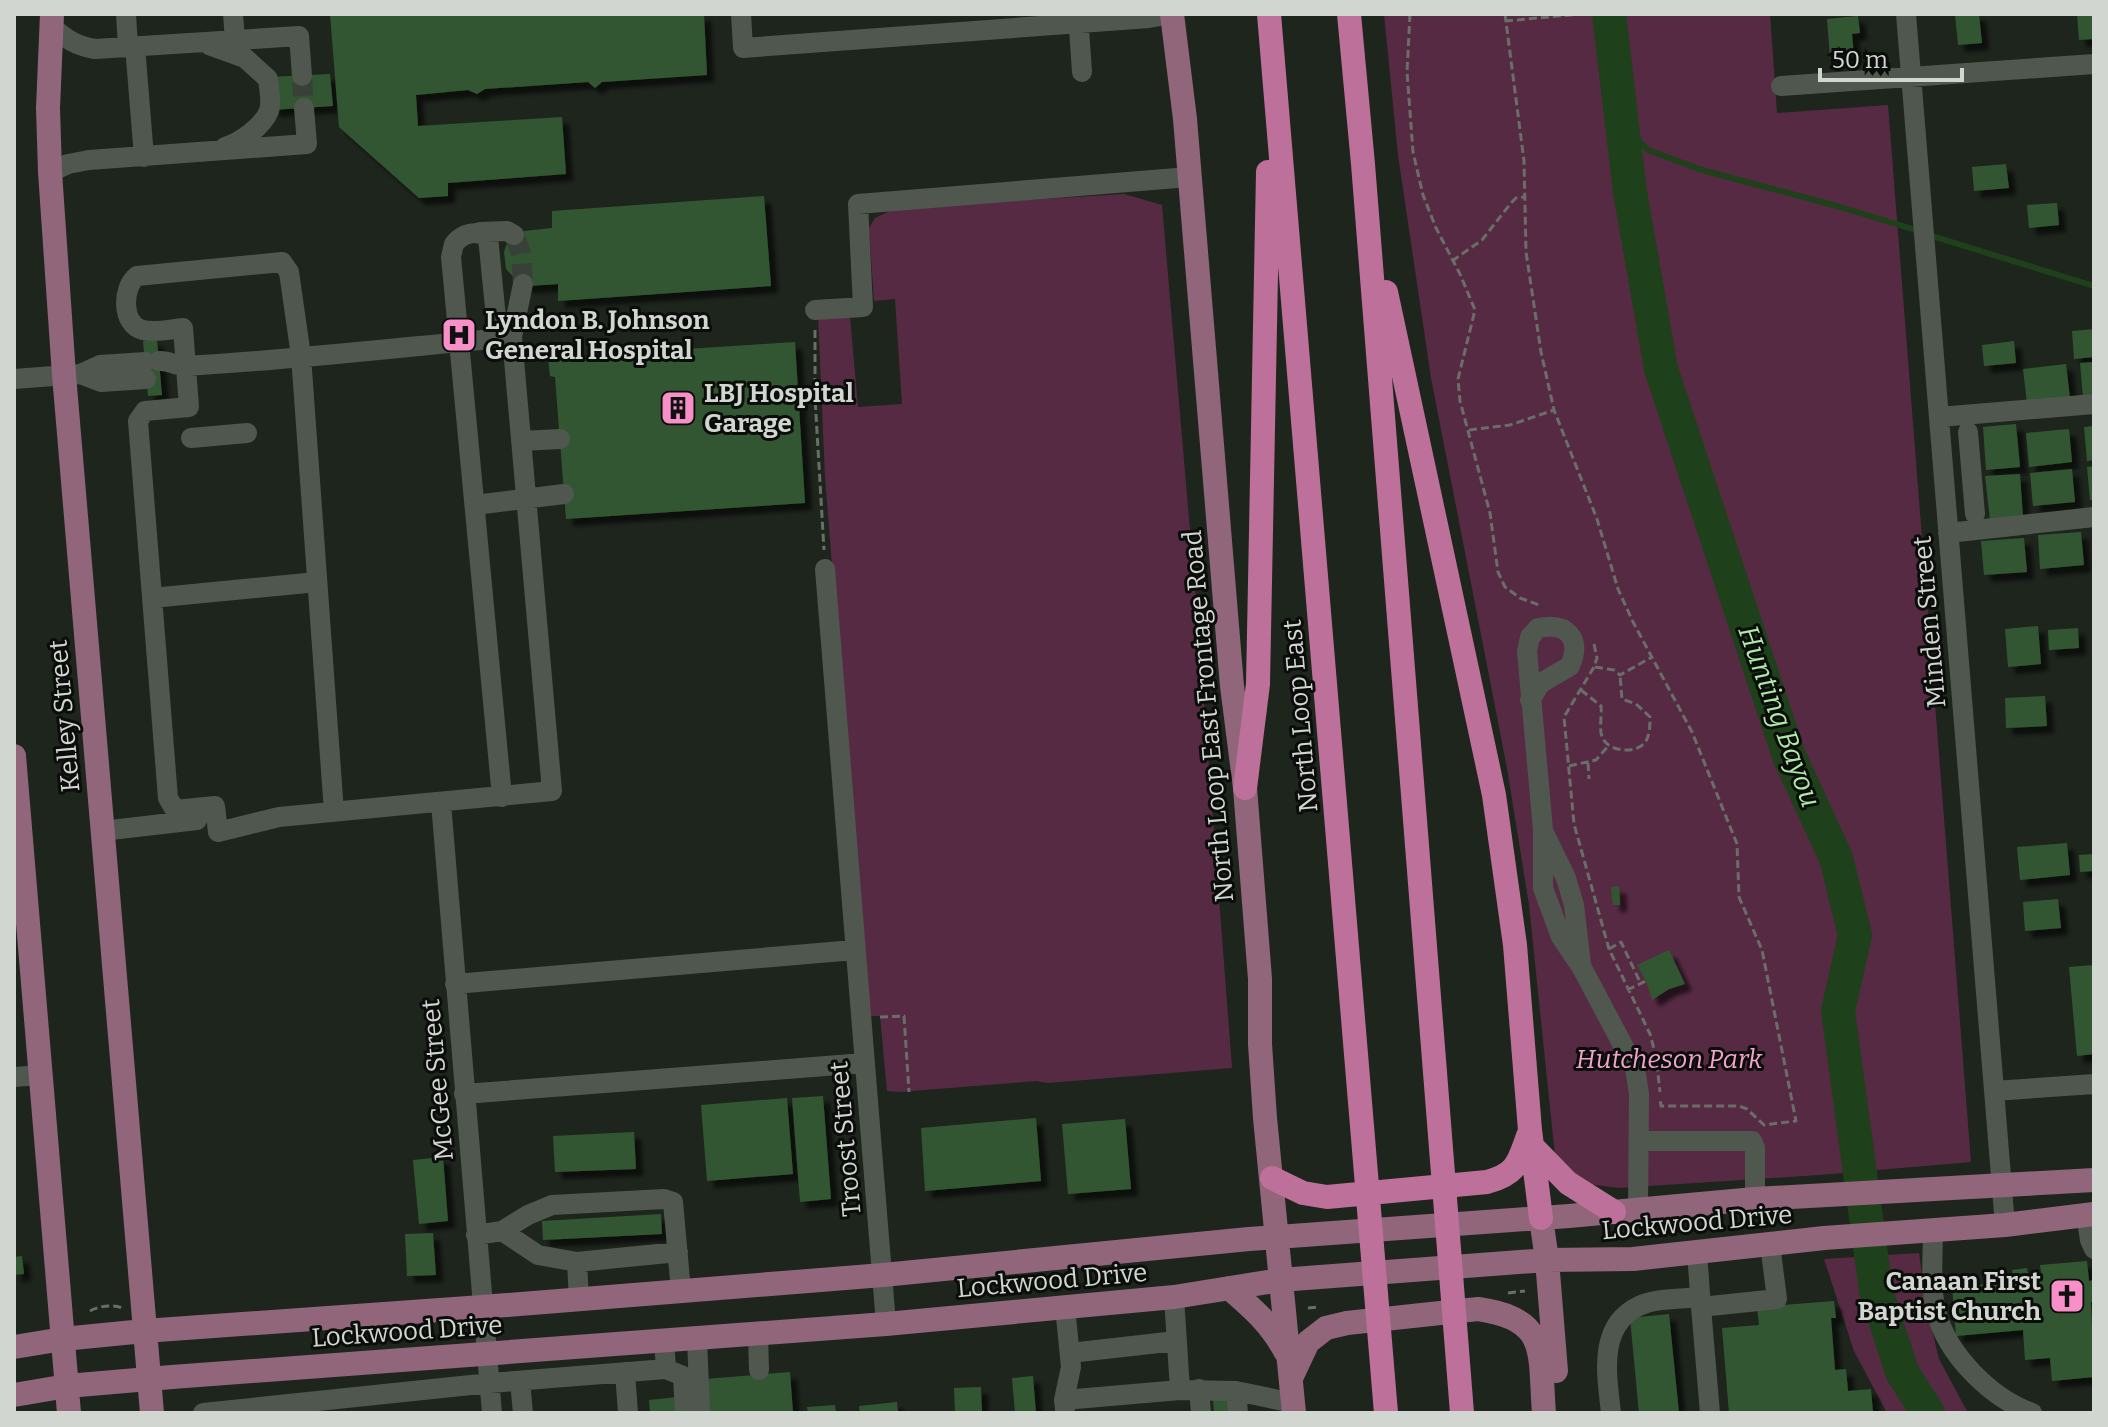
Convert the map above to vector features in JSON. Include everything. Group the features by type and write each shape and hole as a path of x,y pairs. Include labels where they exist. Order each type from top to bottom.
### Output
{"highway":[{"name":"North Loop East","path":"1269,14 1386,1413"},
{"path":"1349,14 1462,1413"},
{"path":"1245,788 1258,684 1271,46"},
{"path":"1363,164 1405,385 1494,795 1515,945 1541,1218"},
{"path":"1272,1178 1312,1196 1327,1197 1487,1182 1517,1167 1531,1138"},
{"path":"1531,1138 1568,1183 1626,1211"}],"main road":[{"name":"North Loop East Frontage Road","path":"1164,15 1189,177 1232,686 1245,788 1260,979 1265,1118 1294,1408"},
{"name":"Kelley Street","path":"51,20 48,108 50,172 72,375 102,831 152,1413"},
{"name":"Kelley Street","path":"14,756 22,957 41,1075 69,1413"},
{"name":"Lockwood Drive","path":"14,1347 144,1331 883,1275 1277,1237 1755,1199 2094,1180"},
{"name":"Lockwood Drive","path":"14,1395 149,1378 886,1324 1174,1297 1280,1280 1547,1260 1633,1259 1824,1238 2005,1225 2090,1214"},
{"path":"1541,1218 1559,1413"},
{"path":"1229,1288 1260,1314 1274,1331 1290,1368"},
{"path":"1290,1368 1308,1342 1326,1328 1478,1309 1496,1311 1523,1323 1535,1336 1540,1354 1544,1413"}],"street":[{"path":"126,14 144,157"},
{"path":"233,14 235,40"},
{"path":"741,14 743,48 1079,18 1164,15"},
{"name":"Minden Street","path":"1906,14 2005,1225"},
{"path":"1079,18 1082,72"},
{"path":"51,20 69,41 95,49 299,36 302,76"},
{"path":"196,41 245,58 268,79 270,109 258,126 237,143 210,152"},
{"path":"1781,86 2094,64"},
{"path":"50,172 89,160 307,144 304,108"},
{"path":"815,310 863,307 858,204 1189,177"},
{"path":"502,797 451,257 454,244 468,233 507,231 514,235"},
{"path":"162,368 189,407 145,411 138,421 170,806 175,810 215,806 218,832 279,817 552,791 521,441 488,237 480,232"},
{"path":"162,368 183,328 143,330 129,317 126,292 129,283 137,276 282,262 289,272 301,356 334,812"},
{"path":"505,338 523,284"},
{"path":"14,379 72,375 100,365 162,368 505,338"},
{"path":"1939,417 2094,404"},
{"path":"191,438 247,433"},
{"path":"521,441 560,439"},
{"path":"1942,455 1969,441 1974,505 1946,500"},
{"path":"475,505 564,494"},
{"path":"1948,533 2094,517"},
{"name":"Troost Street","path":"825,569 886,1324"},
{"path":"152,598 317,582"},
{"path":"1530,700 1543,830 1566,878 1574,905 1582,968 1635,1068 1639,1094 1639,1141 1626,1211"},
{"name":"McGee Street","path":"441,803 492,1413"},
{"path":"102,831 216,818"},
{"path":"455,984 854,950"},
{"path":"464,1094 864,1063"},
{"path":"14,1077 41,1075"},
{"path":"1994,1091 2094,1084"},
{"path":"1639,1141 1752,1141 1755,1148 1755,1199"},
{"path":"476,1235 502,1231 552,1205 664,1199 673,1202 681,1291"},
{"path":"2090,1214 2090,1240 2094,1249"},
{"path":"1933,1230 1936,1310 1942,1326 1959,1357 1980,1379 2011,1405 2032,1413"},
{"path":"502,1231 538,1255 577,1262 678,1252"},
{"path":"1611,1413 1605,1356 1621,1322 1639,1306 1777,1299 1770,1244"},
{"path":"1697,1252 1710,1413"},
{"path":"577,1262 579,1300"},
{"path":"1174,1297 1176,1341 1189,1389 1201,1413"},
{"path":"1065,1307 1071,1367 1065,1406 1189,1389 1236,1391 1294,1408"},
{"path":"758,1333 759,1370"},
{"path":"697,1338 700,1413"},
{"path":"664,1340 666,1369"},
{"path":"1070,1353 1176,1341"},
{"path":"564,1348 567,1377"},
{"path":"308,1367 311,1401"},
{"path":"203,1413 490,1383 666,1369 683,1376 685,1413"},
{"path":"244,1371 248,1407"},
{"path":"625,1372 628,1413"},
{"path":"520,1381 523,1413"},
{"path":"1236,1391 1238,1413"}],"path":[{"path":"1505,14 1524,161 1526,252 1541,352 1554,410 1597,519 1618,589 1692,732 1737,844 1739,897 1762,950 1796,1121"},
{"path":"1505,21 1580,14"},
{"path":"1452,261 1482,240 1511,203 1524,197"},
{"path":"815,310 815,398 825,569"},
{"path":"1469,430 1510,425 1554,410"},
{"path":"1620,675 1652,657"},
{"path":"1581,690 1601,706 1601,735 1609,745 1626,750 1643,745 1650,728 1650,717 1645,709 1622,699 1620,675 1614,670 1594,667"},
{"path":"1569,766 1596,760 1609,745"},
{"path":"1588,763 1589,779"},
{"path":"1609,949 1621,942 1641,984"},
{"path":"1627,990 1646,981"},
{"path":"860,1018 904,1016 909,1092"},
{"path":"90,1311 96,1307 122,1308"}],"green space":[{"name":"Hutcheson Park","path":"1384,14 1770,14 1777,113 1888,105 1971,1162 1618,1188 1581,1183 1555,1156 1529,905 1507,768 1431,378 1398,155"},
{"path":"1124,194 1162,205 1232,1068 1048,1083 1036,1081 887,1091 880,1016 868,1016 825,477 818,315 850,317 858,407 902,404 895,299 874,301 869,228 875,218 896,208"},
{"path":"1919,1253 1927,1309 1939,1359 1968,1413 1887,1413 1854,1351 1824,1259"}],"building":[{"path":"330,14 704,14 707,75 602,82 595,88 588,82 485,89 477,94 468,90 416,95 418,126 562,117 566,174 448,183 448,196 419,198 339,127"},
{"path":"1955,14 1979,14 1982,43 1958,45"},
{"path":"2077,14 2094,14 2094,39 2079,40"},
{"path":"1858,16 1860,33 1852,34 1854,56 1830,58 1827,19"},
{"path":"330,74 333,106 272,110 269,77"},
{"path":"2006,164 2009,188 1974,191 1972,167"},
{"path":"764,196 771,286 558,301 558,284 529,286 519,283 506,269 504,252 507,243 514,235 524,231 552,228 552,211"},
{"path":"2057,203 2059,225 2029,228 2027,205"},
{"path":"2094,329 2094,357 2074,359 2072,331"},
{"path":"157,340 162,395 148,396 143,341"},
{"path":"2014,341 2016,363 1984,366 1982,345"},
{"name":"LBJ Hospital Garage","path":"795,342 805,503 566,519 555,377 550,376 548,358"},
{"path":"2094,362 2094,396 2083,397 2080,363"},
{"path":"2066,364 2070,398 2027,403 2023,369"},
{"path":"2016,424 2020,467 1986,470 1983,427"},
{"path":"2094,426 2094,460 2087,461 2084,427"},
{"path":"2069,429 2072,462 2029,467 2026,433"},
{"path":"2094,466 2094,500 2090,500 2087,467"},
{"path":"2072,469 2075,502 2033,506 2030,473"},
{"path":"2020,474 2023,517 1990,520 1985,476"},
{"path":"2081,532 2084,565 2040,569 2038,535"},
{"path":"2024,538 2027,572 1984,575 1981,541"},
{"path":"2038,626 2041,664 2008,667 2005,629"},
{"path":"2078,628 2079,648 2049,650 2048,630"},
{"path":"2045,696 2047,726 2006,728 2005,698"},
{"path":"2067,843 2070,875 2020,880 2017,847"},
{"path":"2094,854 2094,871 2080,872 2079,855"},
{"path":"1619,886 1620,905 1613,905 1611,887"},
{"path":"2058,899 2061,928 2025,931 2023,902"},
{"path":"1669,950 1685,984 1669,989 1652,1000 1637,965"},
{"path":"2094,965 2094,1054 2077,1056 2069,967"},
{"path":"823,1096 831,1199 800,1202 792,1098"},
{"path":"787,1098 793,1174 707,1181 701,1105"},
{"path":"1036,1118 1041,1181 925,1191 921,1128"},
{"path":"1125,1119 1131,1189 1068,1194 1062,1124"},
{"path":"634,1132 636,1169 555,1172 553,1136"},
{"path":"443,1157 448,1221 419,1224 413,1160"},
{"path":"661,1214 662,1234 543,1240 542,1221"},
{"path":"433,1233 436,1275 407,1276 405,1234"},
{"path":"22,1256 24,1274 14,1275 14,1257"},
{"path":"2087,1261 2089,1281 2094,1280 2094,1301 2091,1302 2094,1377 2052,1381 2050,1358 2025,1360 2023,1330 1956,1336 1952,1287 2014,1282 2012,1270 2027,1268 2029,1281 2042,1280 2040,1265"},
{"path":"1834,1301 1836,1318 1831,1318 1835,1370 1846,1369 1848,1391 1871,1389 1873,1413 1729,1413 1722,1328 1759,1325 1757,1307"},
{"path":"1669,1314 1679,1413 1639,1413 1630,1318"},
{"path":"790,1372 793,1413 708,1413 705,1379"},
{"path":"1033,1376 1036,1413 1015,1413 1012,1378"},
{"path":"981,1387 982,1413 955,1413 954,1388"},
{"path":"678,1397 679,1413 650,1413 649,1400"},
{"path":"1230,1399 1231,1413 1214,1413 1213,1400"},
{"path":"897,1402 898,1413 860,1413 859,1406"},
{"path":"835,1405 836,1413 808,1413 807,1407"}],"waterway":[{"name":"Hunting Bayou","path":"1609,14 1630,192 1661,369 1789,756 1836,858 1855,935 1838,1011 1876,1291 1902,1372 1928,1413"},
{"path":"1624,127 1648,150 1702,170 1919,231"},
{"path":"1929,235 2094,286"}],"tunnel":[{"path":"302,76 304,108"},
{"path":"514,235 521,253 523,284"}],"place":[{"name":"Lyndon B. Johnson General Hospital","path":"459,335"},
{"name":"LBJ Hospital Garage","path":"678,408"},
{"name":"Canaan First Baptist Church","path":"2067,1296"}]}
